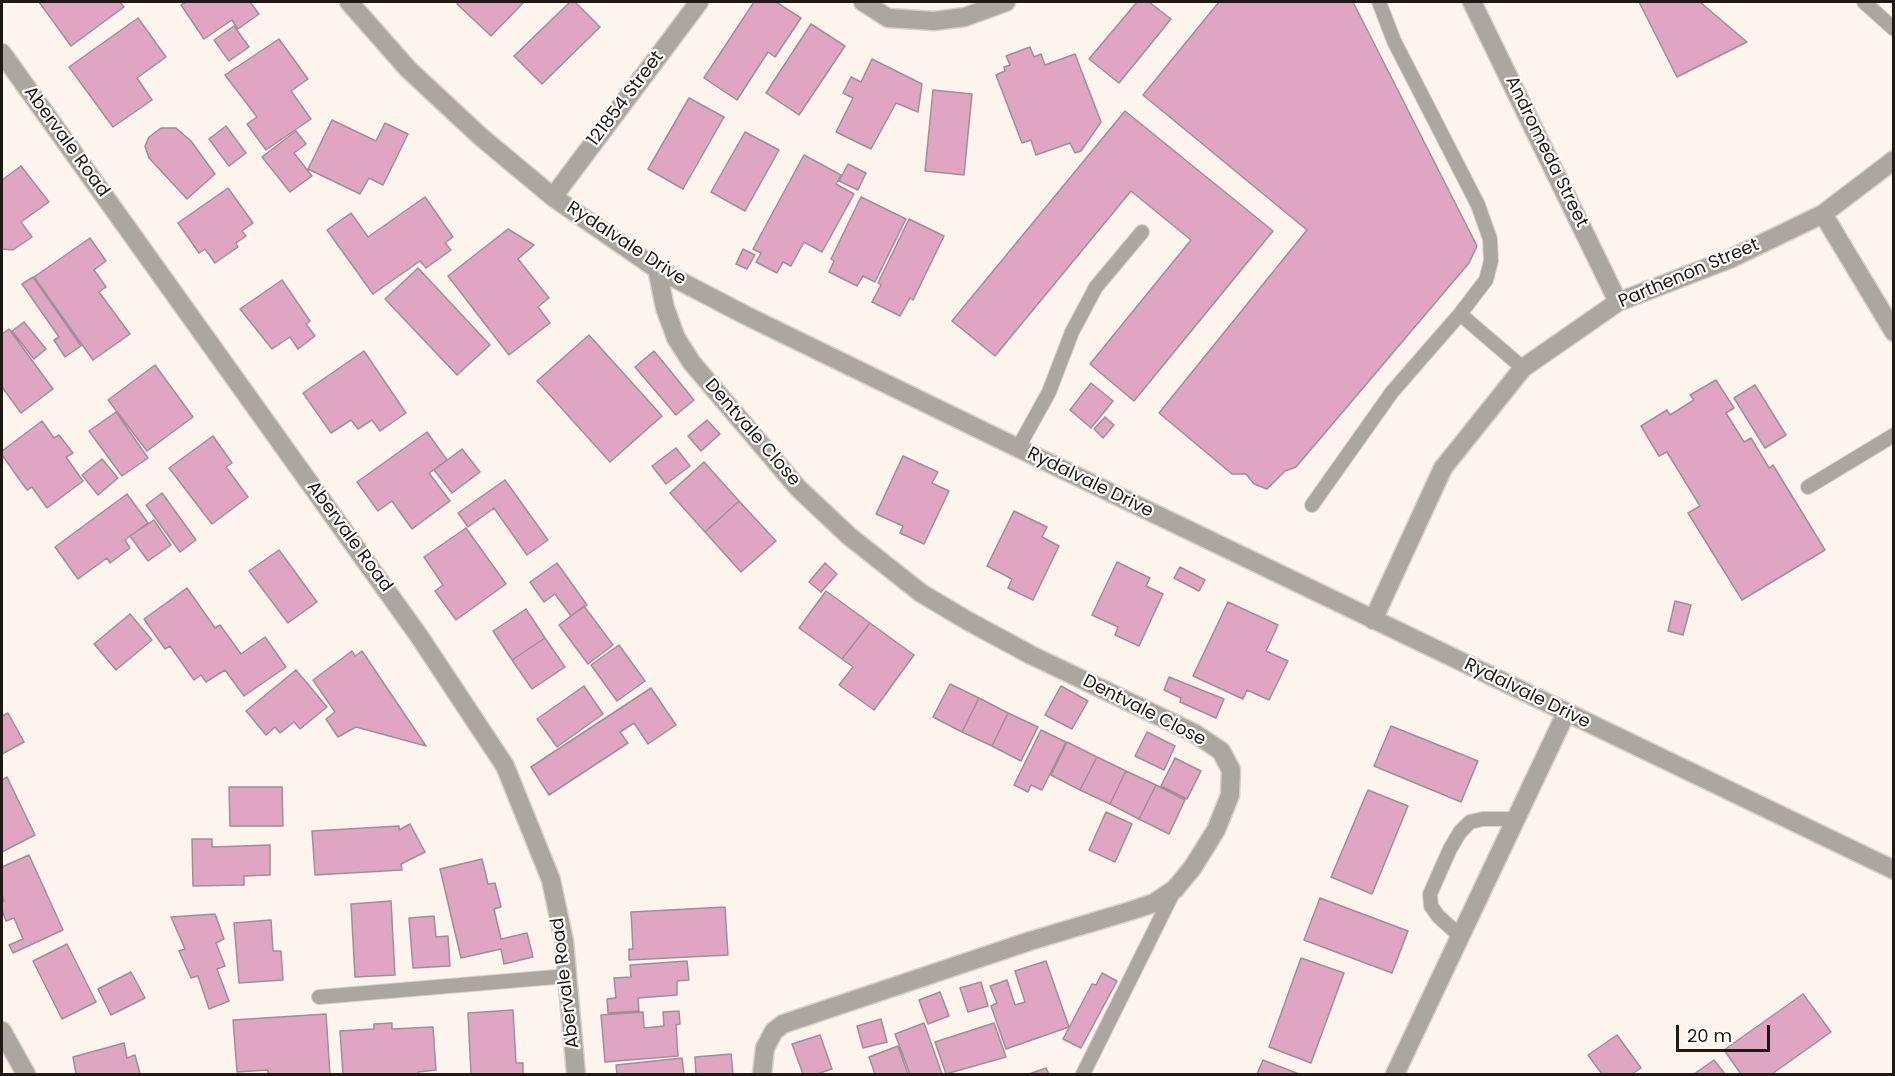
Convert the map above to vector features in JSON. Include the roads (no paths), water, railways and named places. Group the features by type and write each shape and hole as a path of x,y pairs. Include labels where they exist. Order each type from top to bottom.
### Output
{"street":[{"name":"Rydalvale Drive","path":"349,2 408,69 481,137 554,197 657,268 747,316 1018,448 1893,870"},
{"name":"121854 Street","path":"554,197 699,2"},
{"path":"863,2 888,18 933,21 965,17 1006,2"},
{"name":"Andromeda Street","path":"1472,2 1618,302"},
{"name":"Abervale Road","path":"2,53 419,636 499,757 551,880 564,941 576,1074"},
{"name":"Parthenon Street","path":"1373,620 1443,468 1522,368 1618,302 1732,258 1823,214 1893,160"},
{"path":"1823,214 1893,332"},
{"name":"Dentvale Close","path":"657,268 665,308 676,338 692,363 798,488 849,536 921,593 968,621 1032,655 1194,733 1221,751 1231,770 1230,795 1216,830 1175,889 1154,903 1030,941 783,1024 774,1031 765,1048 762,1074"},
{"path":"1395,1074 1518,819 1566,713"},
{"path":"2,1031 26,1074"}],"lane":[{"path":"1312,505 1392,393 1486,280 1491,261 1490,239 1478,205 1399,51 1379,2"},
{"path":"1864,2 1893,29"},
{"path":"1018,448 1049,392 1068,342 1096,287 1142,232"},
{"path":"1460,314 1522,368"},
{"path":"1808,487 1893,435"},
{"path":"1461,937 1438,916 1431,906 1430,894 1449,849 1470,822 1483,819 1518,819"},
{"path":"1083,1074 1175,889"},
{"path":"320,997 567,976"}]}
